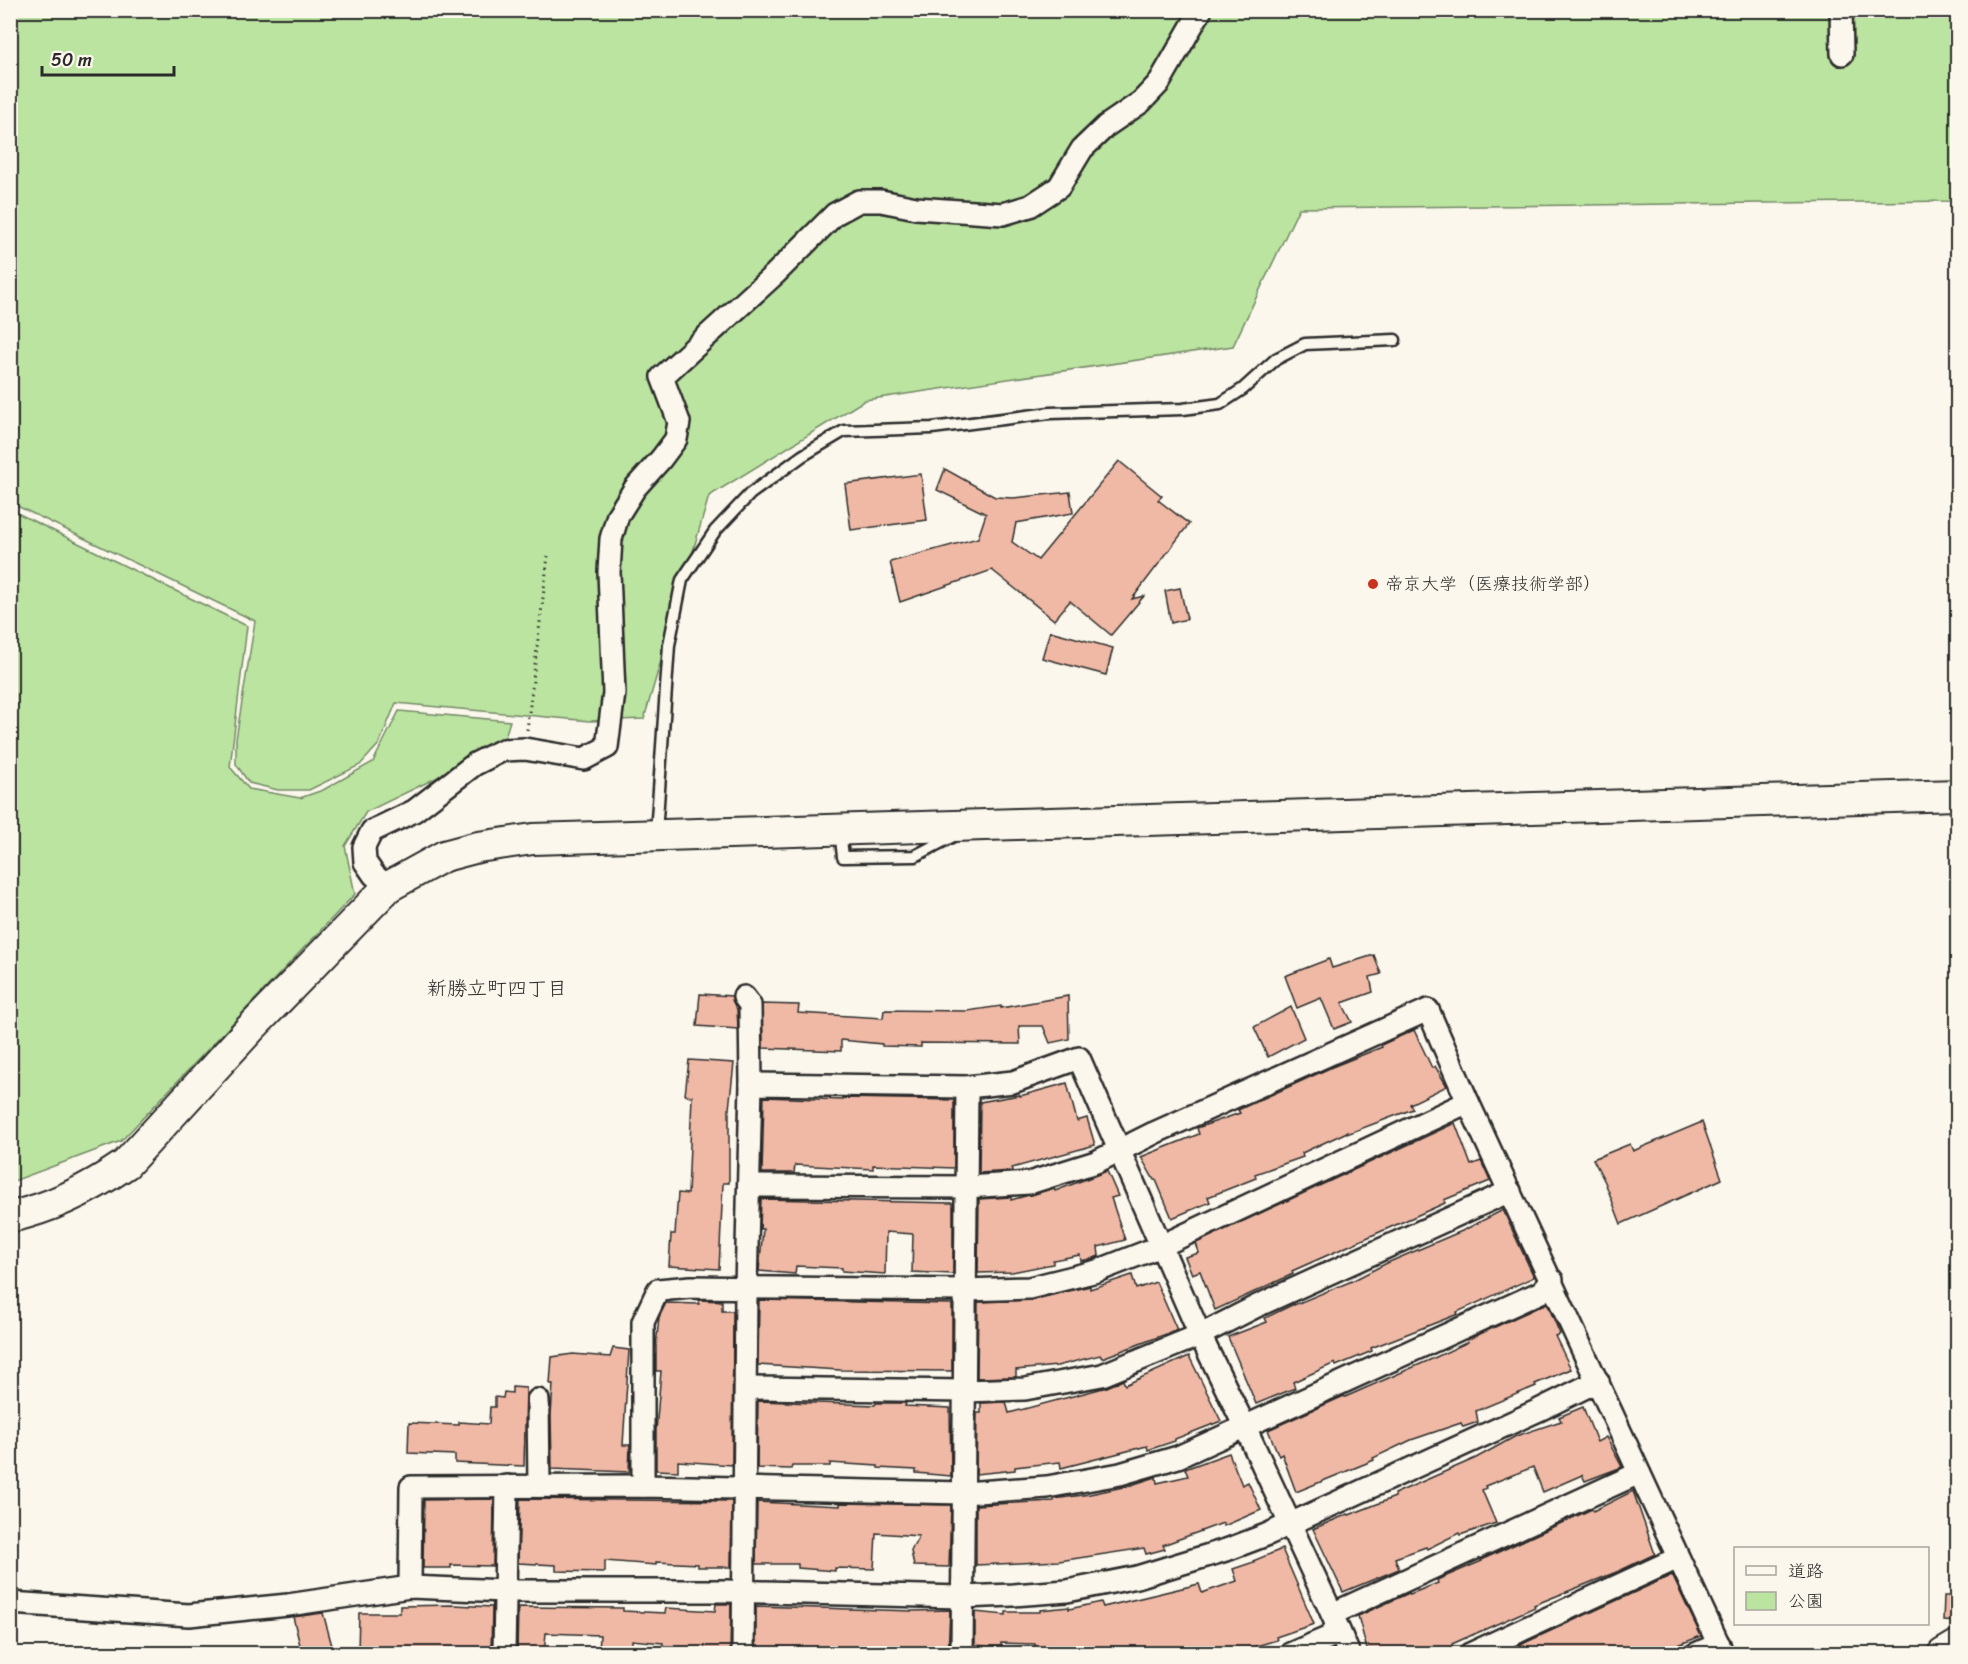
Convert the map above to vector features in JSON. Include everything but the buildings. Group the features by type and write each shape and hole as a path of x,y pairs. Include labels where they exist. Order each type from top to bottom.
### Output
{"street":[{"path":"388,887 374,875 365,862 364,847 372,831 414,811 475,764 503,750 525,745 584,759 607,747 614,693 609,572 612,539 618,515 635,488 662,459 676,439 679,422 662,377 775,274 835,214 859,201 880,201 916,208 1003,214 1030,206 1059,187 1082,149 1106,126 1141,102 1159,83 1201,10"},
{"path":"1841,10 1842,54"},
{"path":"10,1217 44,1208 73,1195 104,1179 126,1164 250,1029 388,887 444,856 478,847 533,839 1958,795"},
{"path":"743,1653 746,1288 751,1084 750,1005 744,998"},
{"path":"750,1186 967,1187 1029,1183 1096,1162 1154,1133 1428,1010 1468,1102 1721,1648 1696,1653"},
{"path":"751,1084 967,1087 1013,1082 1079,1058 1200,1335 1349,1653"},
{"path":"962,1653 967,1087"},
{"path":"643,1486 644,1322 658,1290 691,1287 965,1290 1029,1288 1097,1271 1161,1246 1468,1102"},
{"path":"746,1388 965,1391 1025,1389 1102,1375 1200,1335 1257,1306 1510,1191"},
{"path":"410,1587 411,1487 643,1486 964,1493 1047,1487 1120,1474 1178,1457 1245,1427 1541,1292 1552,1280"},
{"path":"10,1603 189,1615 288,1605 410,1587 505,1591 744,1592 962,1598 1067,1591 1137,1577 1229,1549 1266,1535 1598,1381"},
{"path":"538,1400 539,1486"},
{"path":"1334,1620 1639,1473"},
{"path":"504,1653 507,1486"},
{"path":"1470,1653 1678,1558"},
{"path":"1290,1653 1330,1637 1334,1620"},
{"path":"1943,1653 1958,1645"}],"lane":[{"path":"656,836 669,645 682,580 715,531 750,494 802,456 844,431 932,428 1050,413 1183,410 1220,404 1243,389 1276,359 1305,344 1395,340"}],"path":[{"path":"525,745 548,556"}],"green space":[{"path":"10,11 1957,11 1957,201 1299,208 1233,346 865,400 709,496 644,719 590,721 396,703 379,744 360,765 309,790 278,790 249,783 236,764 236,739 255,621 11,503"},
{"path":"11,510 247,626 230,767 249,789 300,798 323,790 373,762 399,711 510,721 505,737 438,777 366,812 345,846 355,894 121,1141 11,1182"}],"place":[{"name":"帝京大学（医療技術学部）","path":"1373,584"}],"district":[{"name":"新勝立町四丁目","path":"497,988"}]}
